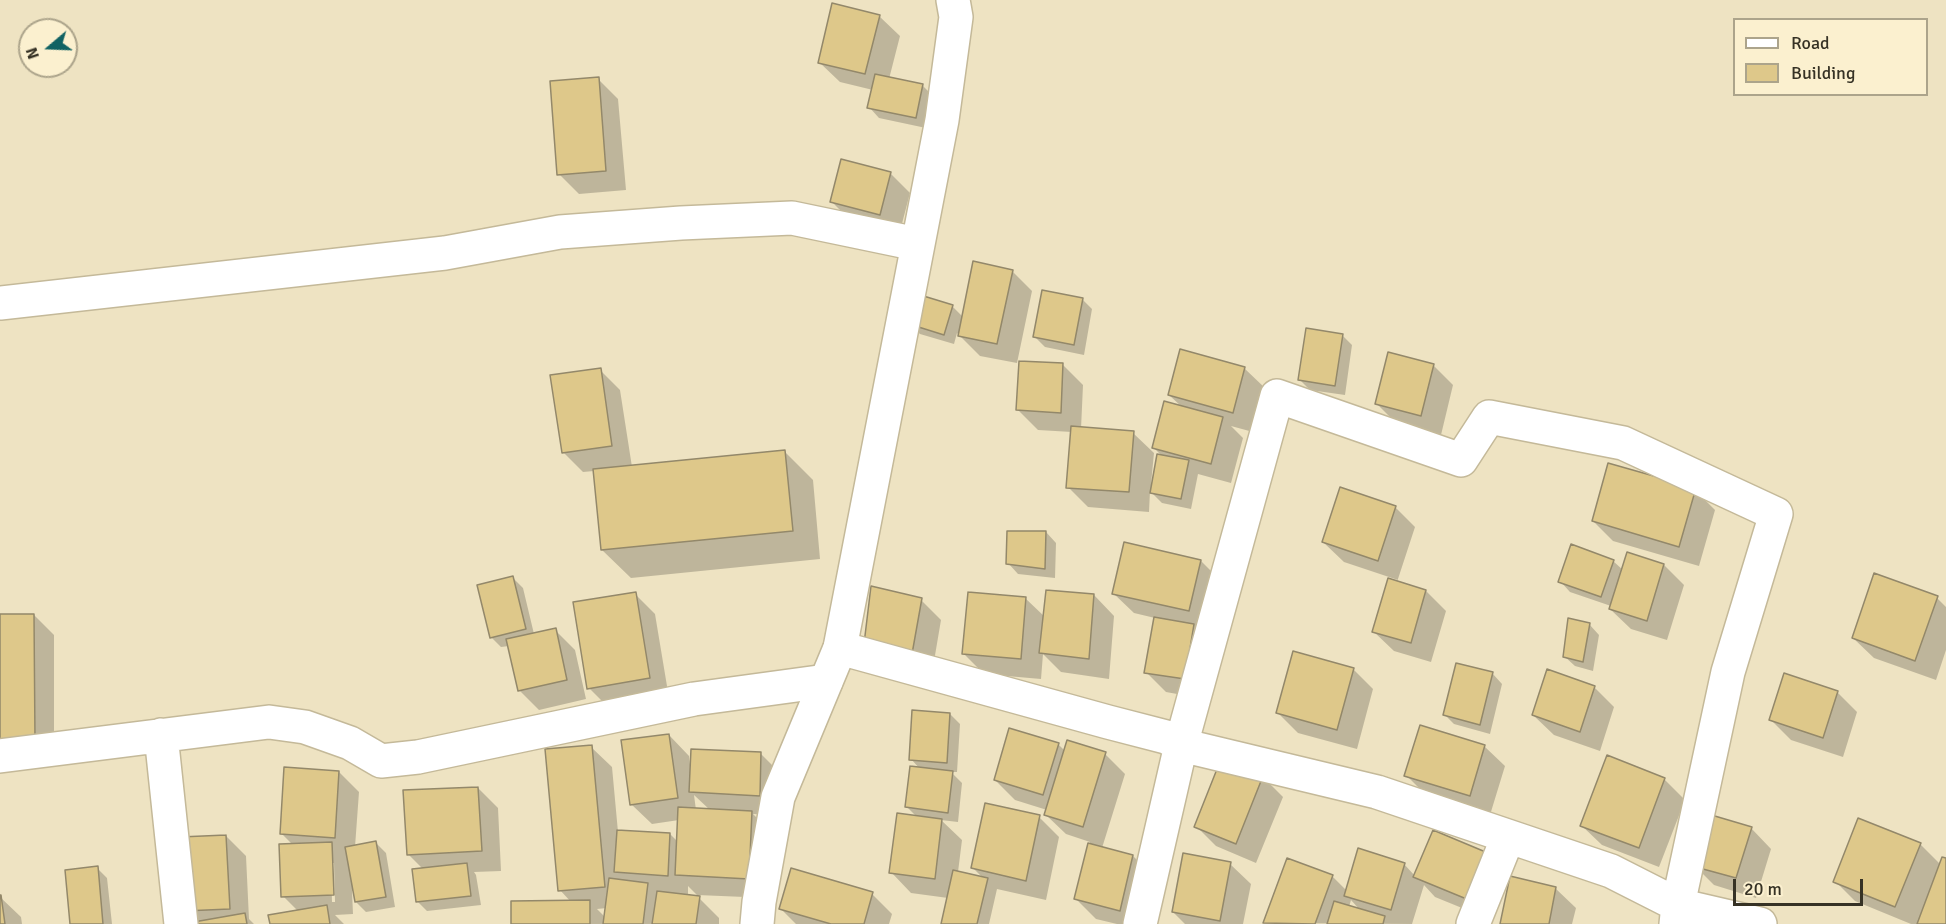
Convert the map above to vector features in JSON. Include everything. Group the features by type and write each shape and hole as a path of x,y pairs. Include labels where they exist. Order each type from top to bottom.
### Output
{"street":[{"path":"757,924 778,797 840,648 942,120 956,17 953,0"},
{"path":"0,303 445,252 560,232 681,224 792,218 917,244"},
{"path":"1140,924 1181,745 1277,396 1461,460 1489,417 1623,443 1776,514 1728,672 1677,914"},
{"path":"840,648 1166,737 1181,745 1377,792 1611,871 1677,914 1760,924"},
{"path":"0,756 269,722 305,727 350,743 381,761 418,757 694,699 826,681"},
{"path":"161,735 181,924"},
{"path":"1473,924 1508,837"}],"building":[{"path":"832,3 880,15 865,74 818,63"},
{"path":"875,74 923,84 916,118 867,108"},
{"path":"599,77 606,171 557,175 550,81"},
{"path":"841,159 891,172 880,215 830,202"},
{"path":"973,261 1013,270 997,344 958,336"},
{"path":"1042,290 1083,298 1074,345 1033,337"},
{"path":"917,294 953,305 944,335 909,324"},
{"path":"1306,328 1343,334 1335,386 1298,380"},
{"path":"1180,349 1245,367 1233,413 1168,395"},
{"path":"1388,352 1434,364 1421,416 1375,404"},
{"path":"1019,361 1063,363 1061,413 1016,410"},
{"path":"601,368 612,446 562,453 550,375"},
{"path":"1164,401 1223,417 1211,464 1152,448"},
{"path":"1071,426 1134,431 1129,492 1066,488"},
{"path":"785,450 793,531 601,550 593,469"},
{"path":"1157,454 1189,460 1181,499 1150,493"},
{"path":"1608,463 1696,488 1679,547 1592,521"},
{"path":"1340,487 1396,506 1378,561 1322,542"},
{"path":"1007,531 1046,531 1045,569 1006,564"},
{"path":"1124,542 1201,560 1189,611 1112,594"},
{"path":"1571,544 1614,560 1601,597 1558,582"},
{"path":"1627,552 1664,564 1647,621 1609,609"},
{"path":"1874,573 1938,596 1915,661 1852,638"},
{"path":"513,576 526,629 490,638 477,585"},
{"path":"1388,578 1426,590 1411,643 1372,632"},
{"path":"871,586 922,598 912,654 864,644"},
{"path":"1046,590 1094,594 1089,659 1039,653"},
{"path":"636,592 650,678 587,689 573,602"},
{"path":"968,592 1026,597 1021,659 962,654"},
{"path":"0,614 34,614 35,740 0,740"},
{"path":"1154,617 1194,624 1185,679 1144,673"},
{"path":"1568,618 1590,623 1583,662 1563,657"},
{"path":"556,628 567,680 518,691 506,639"},
{"path":"1293,651 1354,668 1337,730 1276,713"},
{"path":"1456,663 1493,672 1480,725 1443,715"},
{"path":"1547,669 1595,686 1580,732 1532,715"},
{"path":"1784,673 1838,691 1823,738 1769,720"},
{"path":"912,710 950,713 947,763 909,760"},
{"path":"1420,725 1485,745 1470,796 1404,776"},
{"path":"1009,728 1059,743 1043,795 994,780"},
{"path":"669,734 678,798 630,805 621,740"},
{"path":"1067,740 1106,752 1083,827 1044,815"},
{"path":"592,745 605,887 558,891 545,749"},
{"path":"691,749 761,752 760,796 689,792"},
{"path":"1607,755 1665,778 1639,848 1580,826"},
{"path":"1221,759 1263,776 1236,844 1194,827"},
{"path":"910,766 953,771 948,813 905,807"},
{"path":"284,767 339,771 335,838 280,834"},
{"path":"478,787 482,851 407,855 403,790"},
{"path":"985,803 1040,815 1026,881 971,868"},
{"path":"678,807 752,811 749,879 675,875"},
{"path":"897,813 942,819 935,879 889,873"},
{"path":"1708,814 1752,827 1736,878 1692,866"},
{"path":"1858,818 1921,843 1895,907 1833,882"},
{"path":"617,830 670,833 668,876 614,872"},
{"path":"1433,830 1488,853 1469,900 1413,877"},
{"path":"226,835 230,909 184,911 180,837"},
{"path":"376,841 386,897 355,902 345,847"},
{"path":"332,842 334,895 281,897 279,844"},
{"path":"1088,843 1133,855 1120,911 1074,899"},
{"path":"1358,848 1405,863 1391,910 1344,896"},
{"path":"1183,853 1231,862 1220,921 1172,912"},
{"path":"1942,857 1946,858 1946,924 1917,924"},
{"path":"1287,858 1333,875 1315,924 1263,923"},
{"path":"467,863 471,896 416,902 412,869"},
{"path":"98,866 103,924 70,924 65,870"},
{"path":"791,868 873,892 864,924 831,924 779,909"},
{"path":"953,870 988,878 977,924 941,924"},
{"path":"1510,876 1556,887 1549,924 1500,924"},
{"path":"609,878 648,883 643,924 603,924"},
{"path":"657,891 700,896 696,924 652,924"},
{"path":"1,895 5,924 0,924"},
{"path":"590,900 590,924 511,924 511,901"},
{"path":"1334,901 1385,916 1383,924 1327,924"},
{"path":"327,905 330,924 270,924 268,915"},
{"path":"245,913 247,924 188,924 188,923"}]}
